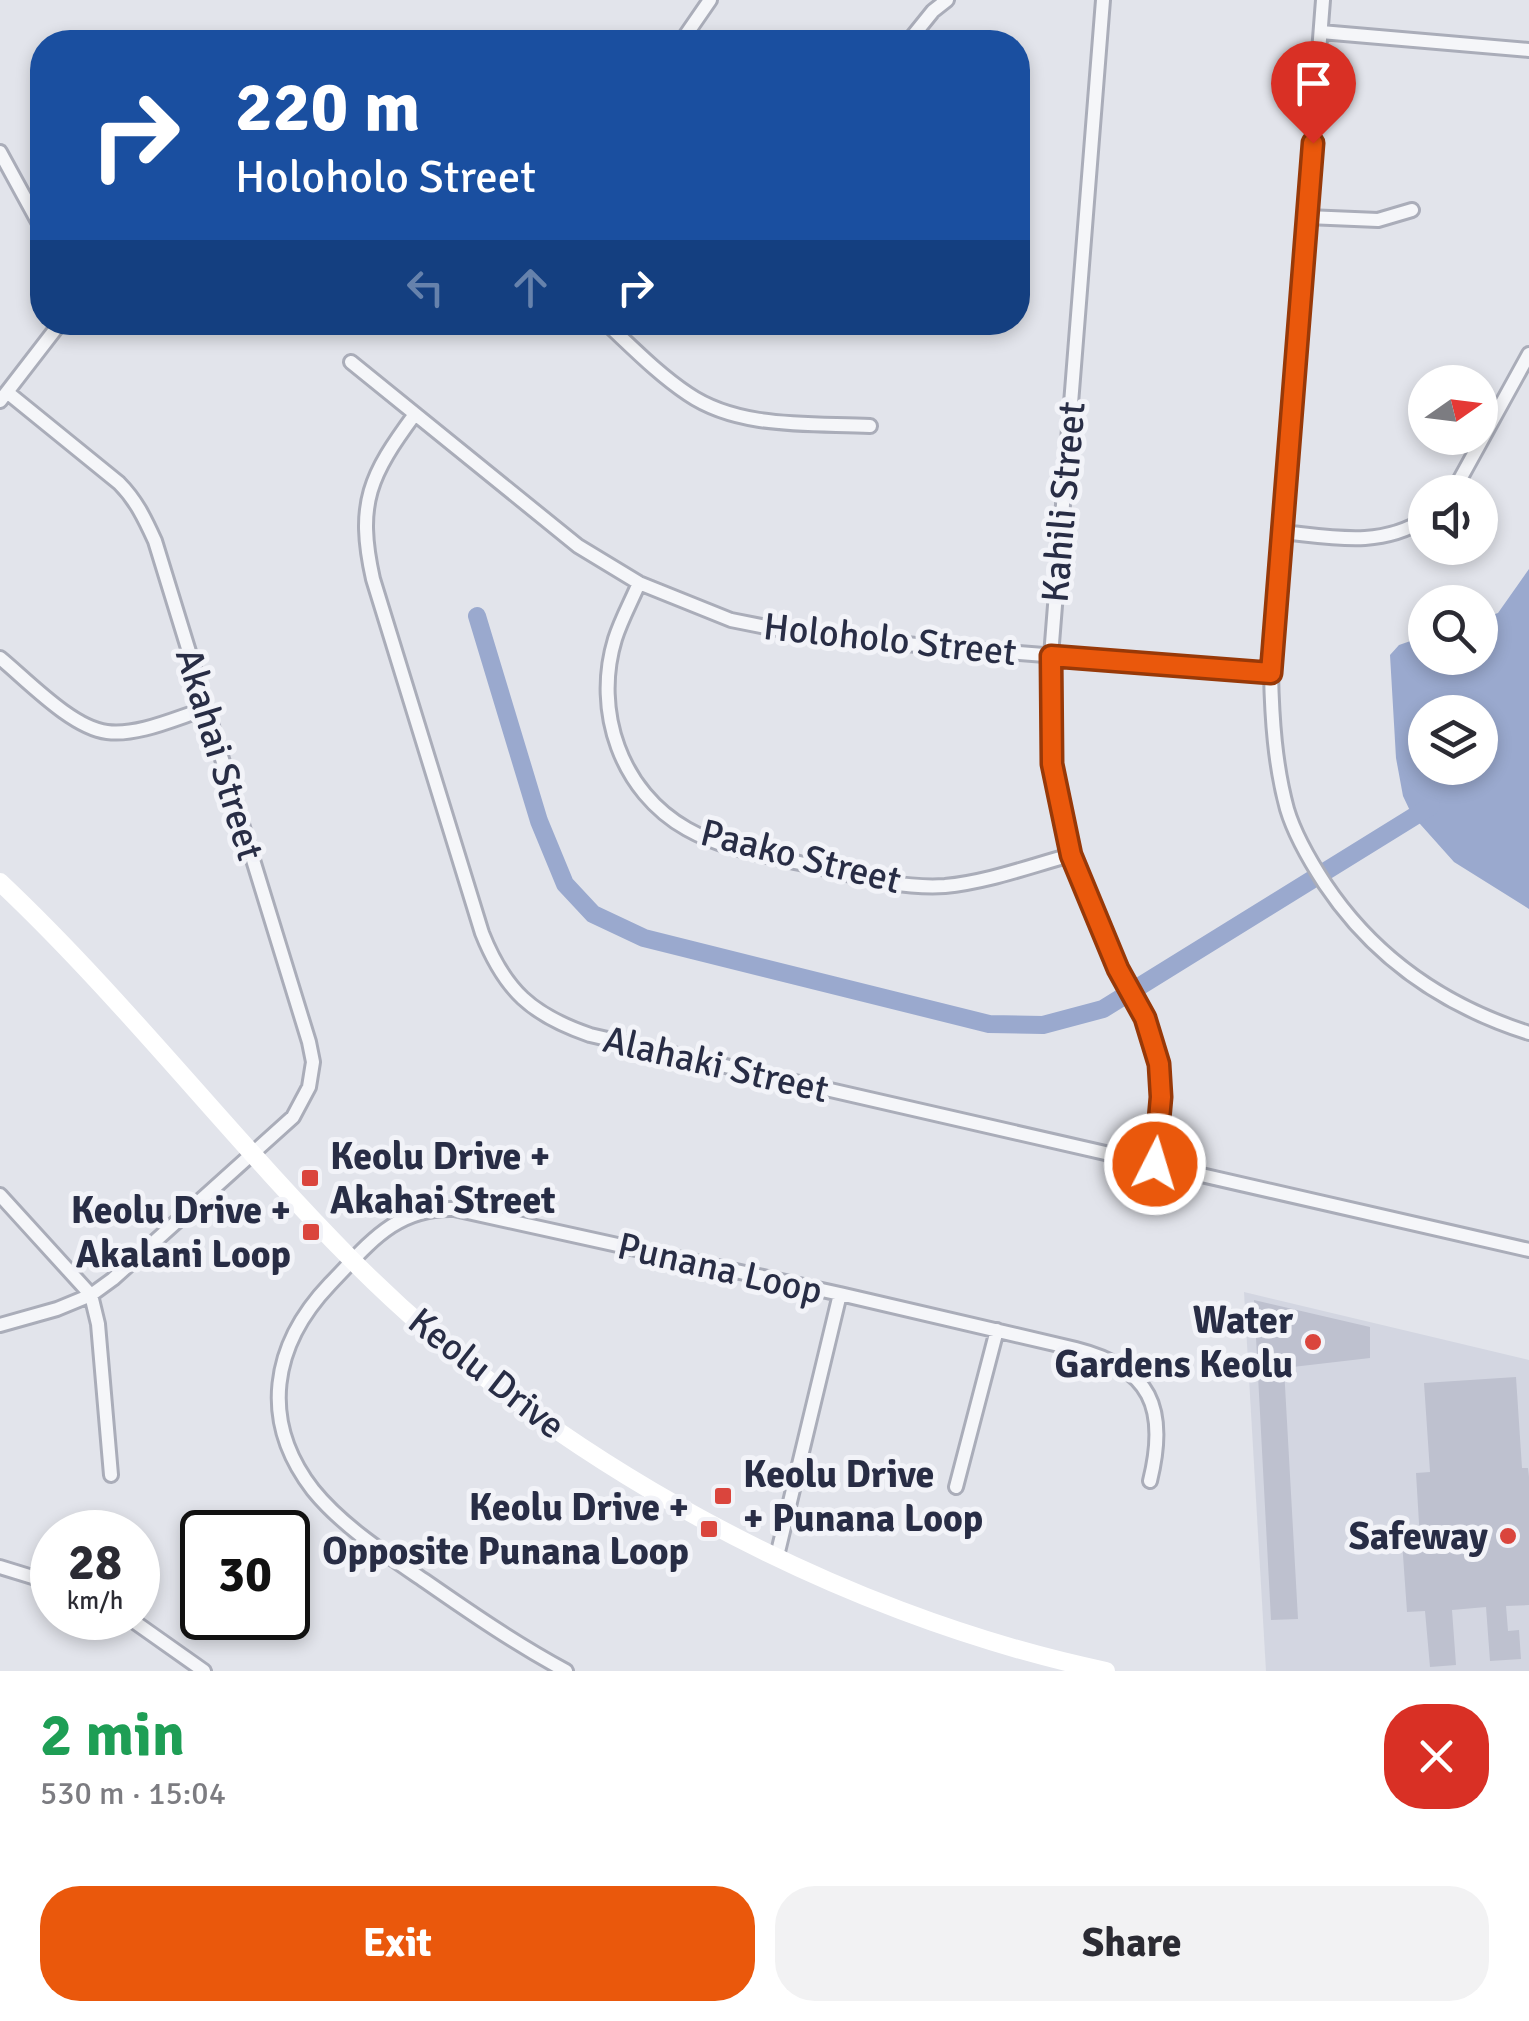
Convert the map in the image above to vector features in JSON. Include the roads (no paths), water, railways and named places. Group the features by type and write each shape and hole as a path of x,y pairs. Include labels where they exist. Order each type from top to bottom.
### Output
{"main road":[{"name":"Keolu Drive","path":"0,882 88,972 352,1261 428,1330 551,1427 648,1488 777,1556 914,1615 1011,1647 1106,1671"}],"street":[{"path":"689,30 710,0"},
{"path":"918,30 947,0"},
{"name":"Kahili Street","path":"1103,0 1051,656 1052,764 1071,855 1118,969 1145,1018 1159,1064 1161,1097 1155,1164"},
{"path":"1323,0 1271,673 1278,766 1288,812 1299,839 1312,865 1356,926 1426,987 1489,1020 1529,1033"},
{"path":"1321,32 1529,50"},
{"path":"0,152 30,207"},
{"path":"1307,216 1378,220 1412,210"},
{"path":"3,397 51,335"},
{"path":"619,335 668,380 712,407 763,420 870,426"},
{"path":"1462,475 1529,354"},
{"name":"Holoholo Street","path":"351,362 578,546 639,584 731,620 817,637 1271,673"},
{"name":"Akahai Street","path":"0,1326 57,1309 91,1295 113,1280 302,1105 310,1087 313,1062 155,541 134,498 3,397"},
{"name":"Alahaki Street","path":"415,414 377,470 365,518 366,548 482,933 494,964 528,1006 550,1020 590,1035 1529,1250"},
{"path":"1282,532 1367,540 1408,528"},
{"name":"Paako Street","path":"639,584 615,638 608,668 608,712 627,770 666,816 690,831 724,844 902,886 973,882 1071,855"},
{"path":"0,658 93,729 110,733 128,731 206,709"},
{"path":"0,1195 91,1295 98,1324 112,1475"},
{"name":"Punana Loop","path":"566,1671 510,1641 409,1570 340,1517 314,1491 298,1466 281,1418 281,1364 301,1317 352,1261 398,1220 433,1208 454,1208 840,1294 777,1556"},
{"path":"840,1294 1107,1356 1130,1374 1151,1399 1158,1421 1159,1446 1150,1480"},
{"path":"956,1488 997,1330"},
{"path":"0,1567 30,1576"},
{"path":"160,1639 204,1671"}],"water":[{"path":"1529,569 1529,909 1454,862 1412,815 1403,796 1396,758 1390,655 1408,642 1408,675 1498,675 1498,613"}],"waterway":[{"path":"477,616 539,821 565,884 593,914 644,938 989,1024 1043,1025 1103,1009 1431,806"}],"place":[{"name":"Keolu Drive + Akahai Street","path":"310,1178"},
{"name":"Keolu Drive + Akalani Loop","path":"311,1232"},
{"name":"Water Gardens Keolu","path":"1313,1342"},
{"name":"Keolu Drive + Punana Loop","path":"723,1496"},
{"name":"Keolu Drive + Opposite Punana Loop","path":"709,1529"},
{"name":"Safeway","path":"1508,1536"}]}
